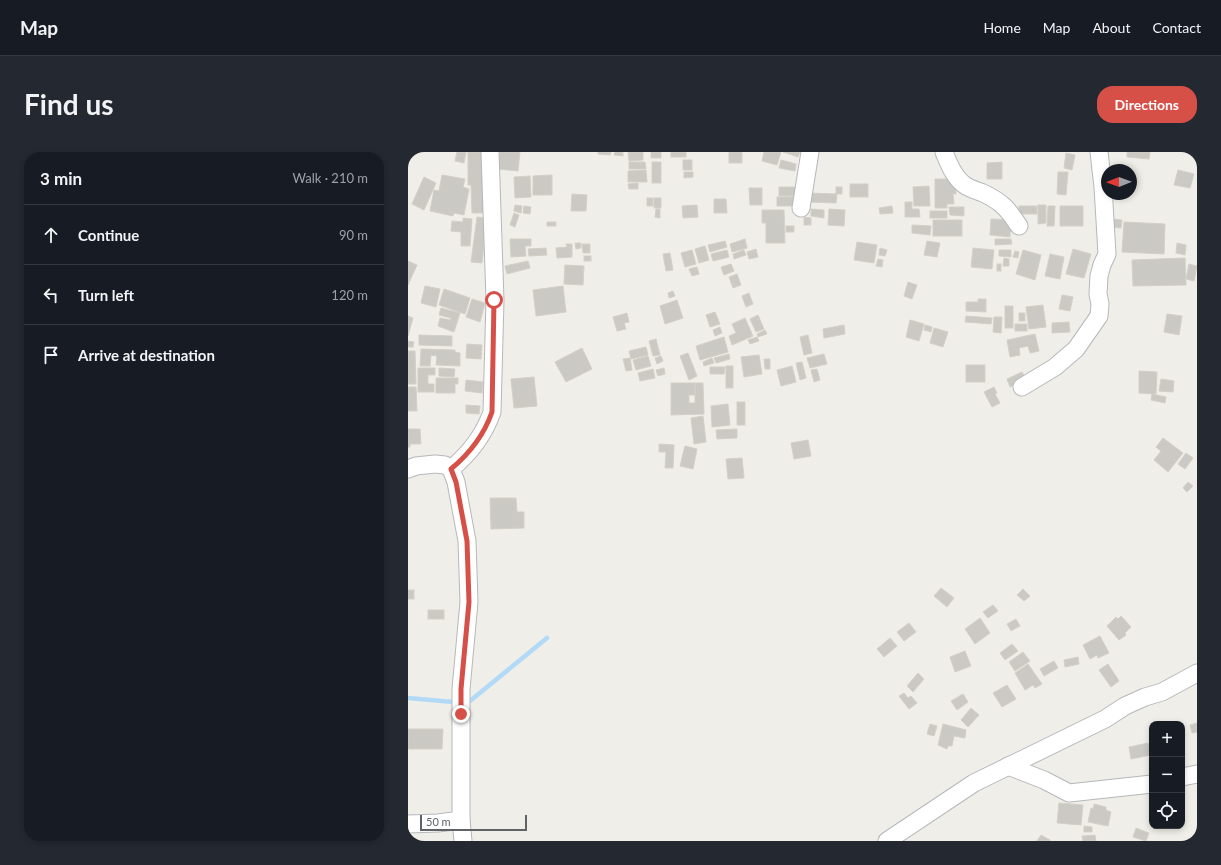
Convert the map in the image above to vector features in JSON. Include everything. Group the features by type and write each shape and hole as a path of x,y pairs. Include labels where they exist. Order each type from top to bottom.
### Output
{"street":[{"path":"451,469 464,458 473,446 487,425 492,412 494,300 490,152"},
{"path":"801,208 810,152"},
{"path":"944,152 954,174 966,186 985,194 1004,206 1009,210 1020,226"},
{"path":"1022,387 1055,366 1076,349 1099,316 1099,276 1107,254 1104,194 1099,152"},
{"path":"408,469 416,466 435,464 445,465 451,469 456,482 467,541 469,602 461,689 461,820 463,841"},
{"path":"887,841 974,783 1105,720 1125,706 1145,697 1162,692 1197,673"},
{"path":"1008,766 1044,780 1069,793 1149,784"},
{"path":"1185,776 1197,774"},
{"path":"408,824 438,823 461,820"}],"building":[{"path":"457,152 466,152 464,163 455,161"},
{"path":"468,152 487,152 488,213 472,213 471,185 468,185"},
{"path":"500,152 520,152 518,171 498,169"},
{"path":"598,152 611,152 610,155 598,154"},
{"path":"615,152 623,152 623,156 614,155"},
{"path":"628,152 643,152 643,160 629,161"},
{"path":"651,152 661,152 661,158 651,158"},
{"path":"671,152 686,152 686,157 671,157"},
{"path":"729,152 742,152 742,163 729,163"},
{"path":"764,152 781,152 777,165 762,161"},
{"path":"783,152 800,152 798,157"},
{"path":"1127,152 1150,152 1149,159 1127,157"},
{"path":"1066,153 1075,155 1072,170 1064,168"},
{"path":"683,160 692,160 692,170 683,170"},
{"path":"781,160 796,164 795,171 779,168"},
{"path":"629,162 645,162 646,169 629,169"},
{"path":"652,162 661,162 661,183 652,183"},
{"path":"1002,162 1002,179 987,179 987,163"},
{"path":"646,170 647,182 628,182 628,171"},
{"path":"1178,170 1194,174 1190,188 1174,185"},
{"path":"684,172 693,172 693,177 684,178"},
{"path":"1058,172 1068,172 1066,195 1057,194"},
{"path":"442,175 465,179 463,187 469,189 464,215 454,213 453,216 430,211 434,190 439,191"},
{"path":"552,175 552,195 533,195 533,176"},
{"path":"530,176 531,197 515,198 514,177"},
{"path":"424,177 436,183 424,210 412,204"},
{"path":"935,179 951,179 951,184 956,184 956,194 953,194 954,204 947,204 947,208 935,208"},
{"path":"638,183 638,189 629,189 628,184"},
{"path":"850,184 868,184 868,197 850,197"},
{"path":"929,186 930,206 914,206 913,187"},
{"path":"779,187 796,187 796,196 779,196"},
{"path":"836,187 842,187 842,194 836,194"},
{"path":"749,188 762,188 762,205 750,205"},
{"path":"808,193 837,194 836,203 808,202"},
{"path":"572,194 587,195 586,211 571,211"},
{"path":"777,197 796,197 796,206 777,206"},
{"path":"647,198 653,198 653,206 647,206"},
{"path":"654,198 661,198 661,208 654,208"},
{"path":"714,199 726,199 727,213 714,213"},
{"path":"905,202 912,202 912,209 919,209 920,217 905,217"},
{"path":"515,205 522,206 521,213 514,211"},
{"path":"697,205 698,217 683,218 682,206"},
{"path":"1038,205 1046,205 1046,223 1038,224"},
{"path":"524,206 531,207 530,214 523,213"},
{"path":"892,206 893,213 880,214 879,208"},
{"path":"1019,206 1037,206 1037,214 1019,214"},
{"path":"1048,206 1055,206 1054,226 1047,226"},
{"path":"1060,206 1083,206 1083,226 1060,226"},
{"path":"949,207 964,207 964,216 950,215"},
{"path":"656,209 660,209 660,218 655,217"},
{"path":"811,209 824,210 824,218 811,216"},
{"path":"829,209 845,210 844,226 828,225"},
{"path":"762,210 784,210 785,243 766,243 766,223 762,223"},
{"path":"930,211 947,211 947,218 930,218"},
{"path":"514,213 519,215 515,227 510,225"},
{"path":"477,217 487,218 482,263 471,262"},
{"path":"804,217 811,218 811,225 804,225"},
{"path":"463,218 472,219 470,246 461,246 461,232 451,231 452,221 463,222"},
{"path":"991,219 1011,220 1010,237 990,235"},
{"path":"1112,219 1122,220 1121,228 1111,227"},
{"path":"933,220 962,220 962,236 933,236"},
{"path":"547,222 556,222 556,226 547,226"},
{"path":"1124,222 1165,224 1164,254 1122,252"},
{"path":"912,225 931,226 930,235 912,233"},
{"path":"786,226 794,226 794,232 786,232"},
{"path":"510,239 531,239 531,246 525,246 526,256 511,257"},
{"path":"745,239 747,248 732,252 730,244"},
{"path":"995,239 1011,239 1012,244 995,245"},
{"path":"725,241 727,247 710,252 708,245"},
{"path":"927,241 940,243 937,257 924,255"},
{"path":"857,242 877,245 874,263 854,260"},
{"path":"575,243 581,243 581,248 576,249"},
{"path":"1177,243 1186,245 1185,255 1176,253"},
{"path":"566,244 572,244 572,257 557,258 556,248 567,247"},
{"path":"582,244 590,244 590,253 583,253"},
{"path":"705,246 709,260 699,263 695,249"},
{"path":"546,248 547,255 529,256 528,249"},
{"path":"880,248 887,250 885,256 879,255"},
{"path":"973,248 994,250 992,269 971,267"},
{"path":"756,249 758,257 749,259 747,252"},
{"path":"1073,249 1091,254 1084,278 1066,274"},
{"path":"692,250 696,264 685,267 681,253"},
{"path":"727,250 729,257 713,261 711,254"},
{"path":"744,250 746,255 734,259 733,254"},
{"path":"999,250 1011,250 1011,257 999,256"},
{"path":"1023,250 1041,255 1035,280 1016,274"},
{"path":"1015,251 1019,252 1018,258 1013,257"},
{"path":"670,253 673,270 666,271 663,254"},
{"path":"1050,254 1064,257 1060,279 1045,276"},
{"path":"584,256 591,256 591,261 584,261"},
{"path":"1004,258 1009,259 1009,266 1003,266"},
{"path":"1185,258 1186,285 1133,286 1132,260"},
{"path":"878,259 883,260 882,267 876,266"},
{"path":"408,261 417,265 408,285"},
{"path":"528,261 530,268 507,274 505,266"},
{"path":"731,264 734,271 724,275 721,267"},
{"path":"997,264 1001,264 1001,271 997,271"},
{"path":"1189,264 1197,266 1194,281 1186,279"},
{"path":"565,265 584,266 583,285 564,284"},
{"path":"697,267 699,274 692,276 689,269"},
{"path":"737,274 741,285 733,288 729,277"},
{"path":"908,282 917,285 912,299 904,296"},
{"path":"425,286 440,289 436,307 421,303"},
{"path":"563,286 566,312 536,316 533,290"},
{"path":"444,289 470,298 465,314 439,305"},
{"path":"673,291 675,296 669,298 668,293"},
{"path":"749,293 753,304 746,307 742,296"},
{"path":"1062,295 1073,297 1070,311 1059,309"},
{"path":"472,299 485,303 480,322 466,317"},
{"path":"978,299 986,299 986,312 966,311 966,302 978,302"},
{"path":"677,300 683,318 665,324 660,306"},
{"path":"1043,305 1046,327 1029,329 1026,307"},
{"path":"1005,306 1013,306 1013,328 1005,328"},
{"path":"441,308 460,313 454,332 438,326 440,318 450,320 451,318 439,315"},
{"path":"715,312 720,324 710,327 706,315"},
{"path":"627,313 629,322 624,323 626,329 617,331 613,317"},
{"path":"1019,313 1025,313 1025,321 1019,321"},
{"path":"1167,314 1182,316 1179,335 1164,332"},
{"path":"758,315 764,329 756,332 750,319"},
{"path":"408,316 413,318 408,336"},
{"path":"966,316 992,318 991,324 965,322"},
{"path":"994,317 1002,317 1001,333 993,332"},
{"path":"745,318 753,336 732,345 729,336 736,333 732,324"},
{"path":"910,320 924,324 919,341 906,337"},
{"path":"1069,322 1070,332 1052,333 1052,323"},
{"path":"1015,324 1027,324 1027,331 1015,331"},
{"path":"844,325 845,334 824,338 823,329"},
{"path":"925,325 932,327 931,332 924,330"},
{"path":"720,327 722,333 715,336 713,330"},
{"path":"934,328 948,332 943,347 930,343"},
{"path":"765,330 767,334 758,337 757,334"},
{"path":"1035,334 1039,351 1030,353 1028,346 1019,348 1020,355 1010,357 1007,340"},
{"path":"419,335 452,336 452,346 419,345"},
{"path":"808,335 812,353 804,355 800,337"},
{"path":"724,337 728,352 700,360 696,346"},
{"path":"757,337 759,341 750,344 748,340"},
{"path":"656,339 660,355 653,356 649,341"},
{"path":"408,341 414,342 413,347 408,347"},
{"path":"467,344 482,345 481,359 466,358"},
{"path":"646,347 648,355 631,359 629,351"},
{"path":"582,348 592,369 566,382 555,362"},
{"path":"421,349 455,350 455,352 460,353 460,366 436,365 437,356 431,355 430,366 420,366"},
{"path":"408,351 415,351 416,384 408,384"},
{"path":"688,353 697,376 689,380 680,356"},
{"path":"729,354 730,359 716,363 714,358"},
{"path":"824,354 827,364 810,368 807,358"},
{"path":"759,355 762,374 744,377 741,357"},
{"path":"648,356 651,366 636,370 633,360"},
{"path":"661,356 663,361 657,364 655,358"},
{"path":"630,358 632,370 626,371 623,359"},
{"path":"712,358 714,363 704,366 703,362"},
{"path":"764,359 770,359 770,369 765,369"},
{"path":"802,362 806,378 800,380 796,363"},
{"path":"966,365 985,365 985,382 966,382"},
{"path":"726,366 733,366 733,388 726,388"},
{"path":"792,366 796,382 781,386 777,370"},
{"path":"710,367 725,367 724,374 710,374"},
{"path":"418,368 435,368 435,375 428,375 428,384 434,384 434,392 418,392"},
{"path":"439,368 455,369 454,377 439,376"},
{"path":"664,368 665,374 658,376 656,370"},
{"path":"653,369 655,378 640,381 638,373"},
{"path":"817,369 820,380 814,382 811,370"},
{"path":"1139,371 1157,372 1156,394 1139,393"},
{"path":"1022,372 1026,379 1010,387 1007,379"},
{"path":"534,377 537,406 514,408 511,379"},
{"path":"436,378 458,378 458,384 455,384 455,393 436,393"},
{"path":"1161,379 1174,381 1173,392 1159,391"},
{"path":"466,380 483,382 482,393 465,391"},
{"path":"671,383 703,383 704,414 671,415","holes":["689,395 695,395 695,403 689,403"]},
{"path":"408,387 416,387 417,411 408,411"},
{"path":"994,387 997,393 995,394 1000,403 992,407 984,392"},
{"path":"1152,394 1166,397 1165,403 1151,400"},
{"path":"737,402 745,402 745,425 737,425"},
{"path":"728,404 730,425 712,427 711,406"},
{"path":"466,405 480,406 479,414 466,413"},
{"path":"703,416 706,442 694,444 691,418"},
{"path":"408,429 420,429 421,444 410,444 410,447 408,447"},
{"path":"737,429 737,438 717,439 716,430"},
{"path":"1163,438 1183,453 1168,472 1154,460 1161,451 1156,447"},
{"path":"808,440 811,456 794,459 791,443"},
{"path":"659,444 674,445 673,468 665,468 666,452 659,452"},
{"path":"685,446 697,449 693,469 680,466"},
{"path":"1186,453 1193,458 1185,469 1178,464"},
{"path":"742,458 744,478 728,479 726,459"},
{"path":"1188,482 1193,486 1187,492 1183,488"},
{"path":"490,498 516,498 517,512 524,512 524,528 491,529"},
{"path":"941,588 954,598 947,607 934,596"},
{"path":"1023,589 1030,596 1024,601 1017,595"},
{"path":"408,590 414,590 414,599 408,599"},
{"path":"993,605 998,611 988,618 983,612"},
{"path":"428,610 444,610 444,619 428,619"},
{"path":"1121,616 1131,627 1125,633 1126,635 1119,640 1107,626 1116,617 1118,619"},
{"path":"980,618 990,633 975,644 965,629"},
{"path":"1016,619 1020,626 1011,631 1007,624"},
{"path":"909,623 916,632 904,641 897,632"},
{"path":"1100,636 1109,653 1098,658 1097,655 1090,659 1083,645"},
{"path":"890,638 897,646 884,657 877,649"},
{"path":"1012,644 1018,651 1005,660 1000,653"},
{"path":"965,651 971,666 955,672 950,657"},
{"path":"1023,652 1030,661 1015,671 1009,662"},
{"path":"1078,657 1079,664 1065,667 1064,660"},
{"path":"1054,661 1058,668 1044,676 1040,669"},
{"path":"1028,664 1042,684 1035,688 1033,685 1025,690 1015,673"},
{"path":"1108,664 1119,681 1111,687 1099,670"},
{"path":"918,673 924,679 913,692 907,686"},
{"path":"1007,685 1016,699 1002,707 993,693"},
{"path":"904,693 908,698 911,696 917,703 909,709 899,696"},
{"path":"963,694 968,702 957,710 951,701"},
{"path":"971,708 979,715 968,727 961,720"},
{"path":"1197,723 1197,732 1192,733 1190,725"},
{"path":"930,724 937,726 934,736 927,734"},
{"path":"943,724 966,730 965,738 954,736 952,746 948,746 947,749 938,745"},
{"path":"408,729 443,729 442,749 408,749"},
{"path":"1148,743 1149,755 1131,759 1129,747"},
{"path":"1059,803 1083,805 1081,825 1057,823"},
{"path":"1094,804 1106,807 1106,810 1111,812 1108,826 1088,822 1091,808 1093,809"},
{"path":"1084,826 1092,827 1092,832 1084,832"},
{"path":"1136,828 1149,833 1146,841 1133,837"},
{"path":"1041,835 1050,840 1050,841 1037,841"},
{"path":"1095,835 1096,841 1083,841 1082,836"}],"waterway":[{"path":"470,701 547,638"},
{"path":"408,698 453,702"}],"route":[{"path":"461,714 461,689 469,602 467,541 462,505 451,469 464,458 473,446 487,425 492,412 494,300"}]}
